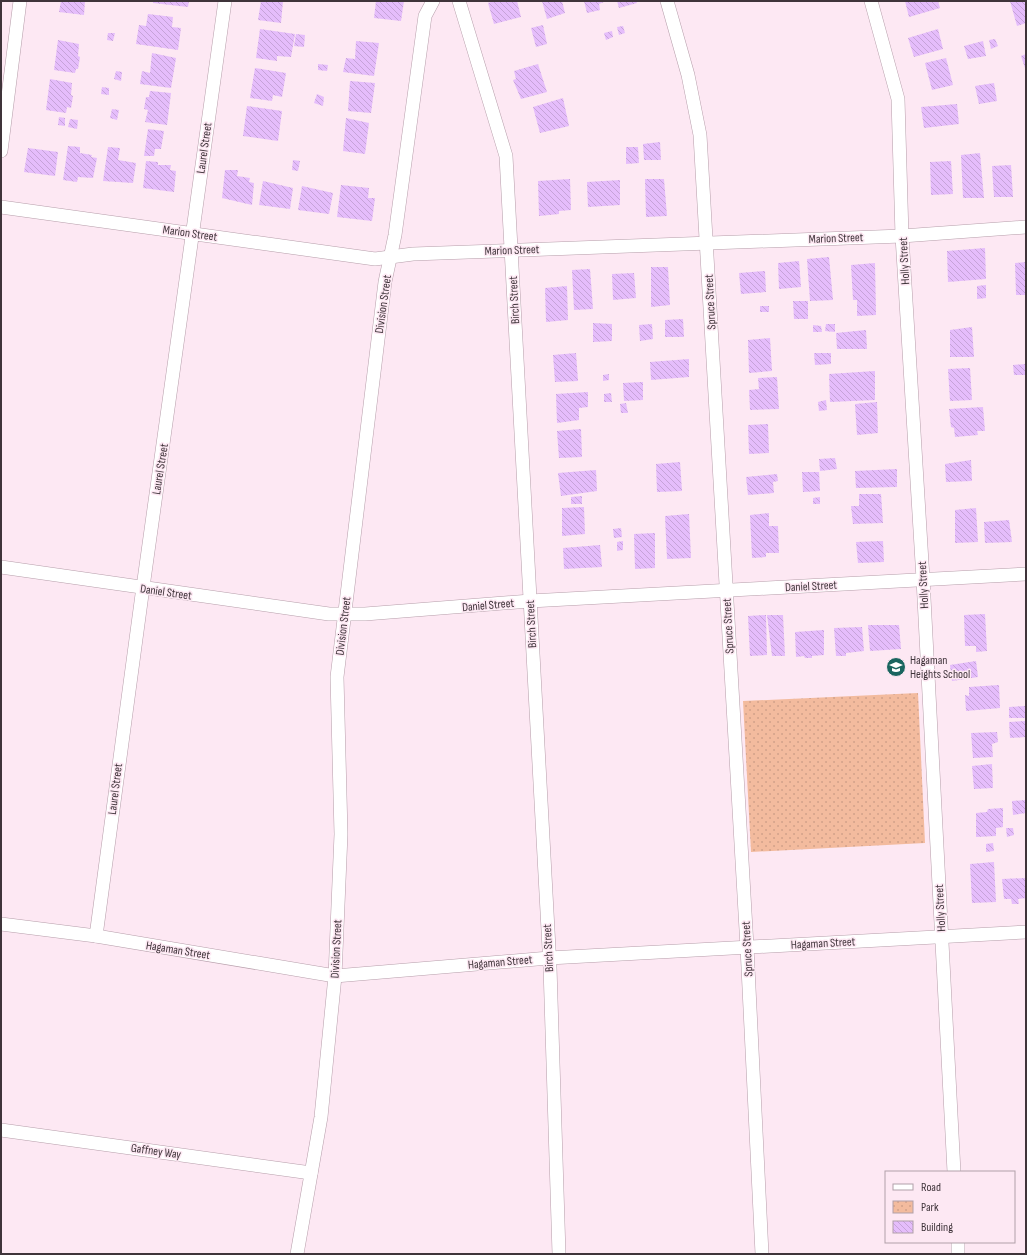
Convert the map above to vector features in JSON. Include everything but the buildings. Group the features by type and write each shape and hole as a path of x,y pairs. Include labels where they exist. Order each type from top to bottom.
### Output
{"street":[{"path":"1,151 20,1"},
{"name":"Laurel Street","path":"96,936 142,588 166,429 225,1"},
{"name":"Division Street","path":"297,1254 322,1117 335,976 341,834 337,677 385,282 391,257 425,16 433,1"},
{"name":"Birch Street","path":"459,1 506,156 549,958 559,1254"},
{"name":"Spruce Street","path":"667,1 688,75 700,135 747,947 762,1254"},
{"name":"Holly Street","path":"871,1 898,100 902,236 923,579 954,1171"},
{"name":"Marion Street","path":"1,207 375,259 413,254 902,236 1026,227"},
{"name":"Daniel Street","path":"1,567 329,614 365,614 530,601 1026,574"},
{"name":"Hagaman Street","path":"1,924 96,936 335,976 549,958 1026,932"},
{"name":"Gaffney Way","path":"1,1130 311,1173"},
{"path":"958,1243 958,1254"}],"green space":[{"path":"918,693 925,843 751,852 743,701"}],"place":[{"name":"Hagaman Heights School","path":"896,667"}]}
